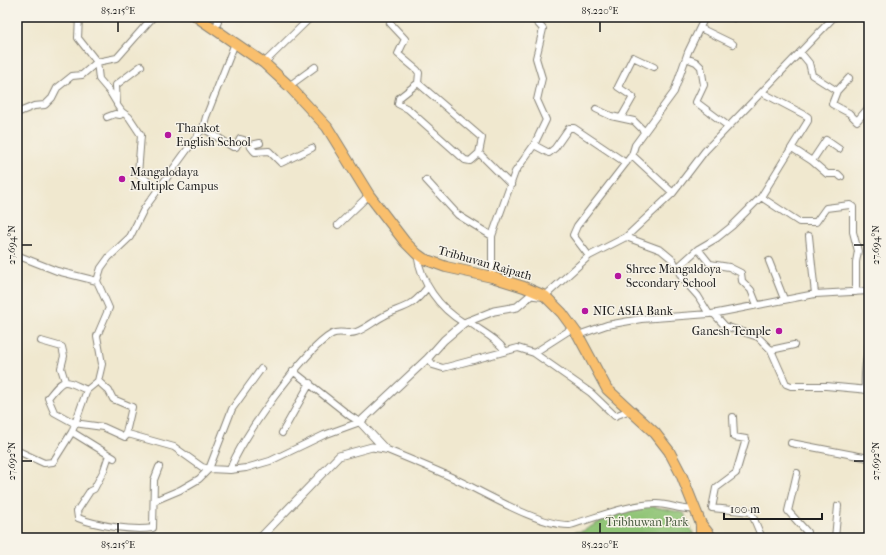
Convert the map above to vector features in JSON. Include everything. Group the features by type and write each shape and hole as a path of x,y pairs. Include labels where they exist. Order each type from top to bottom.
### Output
{"highway":[{"name":"Tribhuvan Rajpath","path":"197,17 216,28 264,63 289,86 327,127 369,195 404,242 417,254 424,259 446,267 492,277 524,287 545,296 562,313 576,331 607,389 655,433 669,451 681,474 701,524 712,538"},
{"name":"Tribhuvan Rajpath","path":"701,524 701,538"}],"street":[{"path":"79,17 78,38 97,62 99,79 110,92 122,112 129,117 141,135 138,174 159,190"},
{"path":"17,113 34,106 45,105 52,98 57,88 72,76 82,75 97,62 117,58 153,17"},
{"path":"216,28 218,22 217,17"},
{"path":"300,17 306,24"},
{"path":"264,63 306,24 311,17"},
{"path":"492,277 492,236 515,172 534,145 546,120 537,100 542,78 536,58 543,29 532,17"},
{"path":"589,256 573,235 577,226 632,155 635,145 644,131 674,92 686,58 705,17"},
{"path":"125,437 128,434 174,447 202,467 209,470 230,470 246,468 270,461 324,435 360,422 428,358 444,340 466,322 494,311 517,307 531,295 545,296 589,256 626,238 673,194 705,151 728,126 763,93 834,17"},
{"path":"390,23 405,38 405,42 398,51 398,54 419,73 418,82 399,98 398,104 408,109 465,160 470,161 479,153 482,138 418,82"},
{"path":"700,28 733,44"},
{"path":"18,451 44,463 53,462 72,432 74,422 87,390 98,381 102,364 97,336 108,308 97,281 101,268 109,257 130,237 144,209 203,128 235,43"},
{"path":"800,52 810,63 812,74 837,91"},
{"path":"621,118 633,97 618,87 633,57 654,67"},
{"path":"686,58 696,62 700,67 704,85 696,102 728,126"},
{"path":"117,105 116,85 141,66"},
{"path":"289,86 315,67"},
{"path":"849,78 837,91 832,104 849,113 857,121 869,107"},
{"path":"677,268 698,249 732,226 761,197 808,121 808,117 763,93"},
{"path":"596,109 634,121 644,131"},
{"path":"108,117 115,114 120,115 122,112"},
{"path":"203,128 233,147 236,147 240,139 251,145 255,152 269,151 281,163 312,148"},
{"path":"534,145 549,153 555,148 569,128 574,128 626,163"},
{"path":"812,161 826,140 839,149"},
{"path":"251,145 260,143"},
{"path":"792,148 812,161 827,174 838,174 841,177"},
{"path":"479,153 511,185"},
{"path":"632,155 673,194"},
{"path":"426,180 458,215 492,236"},
{"path":"338,225 369,195"},
{"path":"761,197 799,222 816,222 826,208 850,205 853,207 853,232 858,251 856,262 856,292"},
{"path":"809,236 815,294"},
{"path":"626,238 661,250 672,260 711,314 725,326 758,337 771,350 786,384 791,386 826,386 867,390 865,358 868,352 869,343"},
{"path":"698,249 710,264 729,267 741,272 742,281 751,290 757,305"},
{"path":"417,254 427,288 450,315 466,322 501,344 505,351"},
{"path":"17,259 19,256 57,271 97,281"},
{"path":"769,261 784,299"},
{"path":"230,470 234,457 293,371 312,351 332,334 343,332 354,333 382,317 414,302 427,288"},
{"path":"534,353 576,331 607,325 641,319 711,314 815,294 869,291"},
{"path":"41,341 62,347 64,356 61,368 65,381"},
{"path":"771,350 794,345"},
{"path":"428,358 433,365 443,368 518,348 534,353 591,393 615,416 630,410"},
{"path":"154,501 180,490 199,479 209,470 232,409 261,369"},
{"path":"293,371 350,416 360,422 386,449"},
{"path":"87,390 65,381 60,382 48,398 54,412 74,422 103,428 125,437"},
{"path":"98,381 109,391 113,400 132,407 125,437"},
{"path":"282,433 310,384"},
{"path":"733,417 734,437 746,439 736,473 716,488 712,508 751,512 762,538"},
{"path":"72,432 111,457 94,489 90,491 77,511 78,518 88,522 143,530 154,528 154,480 159,467"},
{"path":"792,443 869,458"},
{"path":"260,538 340,456 372,446 386,449 451,477 534,518 561,526 570,525 625,508 656,504 688,510 695,509"},
{"path":"797,473 788,511 807,532 806,538"},
{"path":"835,538 838,506"}],"green space":[{"name":"Tribhuwan Park","path":"646,505 684,513 695,538 566,538 569,533 583,531 624,508"}],"place":[{"name":"Thankot English School","path":"168,135"},
{"name":"Mangalodaya Multiple Campus","path":"122,179"},
{"name":"Shree Mangaldoya Secondary School","path":"618,276"},
{"name":"NIC ASIA Bank","path":"585,311"},
{"name":"Ganesh Temple","path":"779,331"}]}
